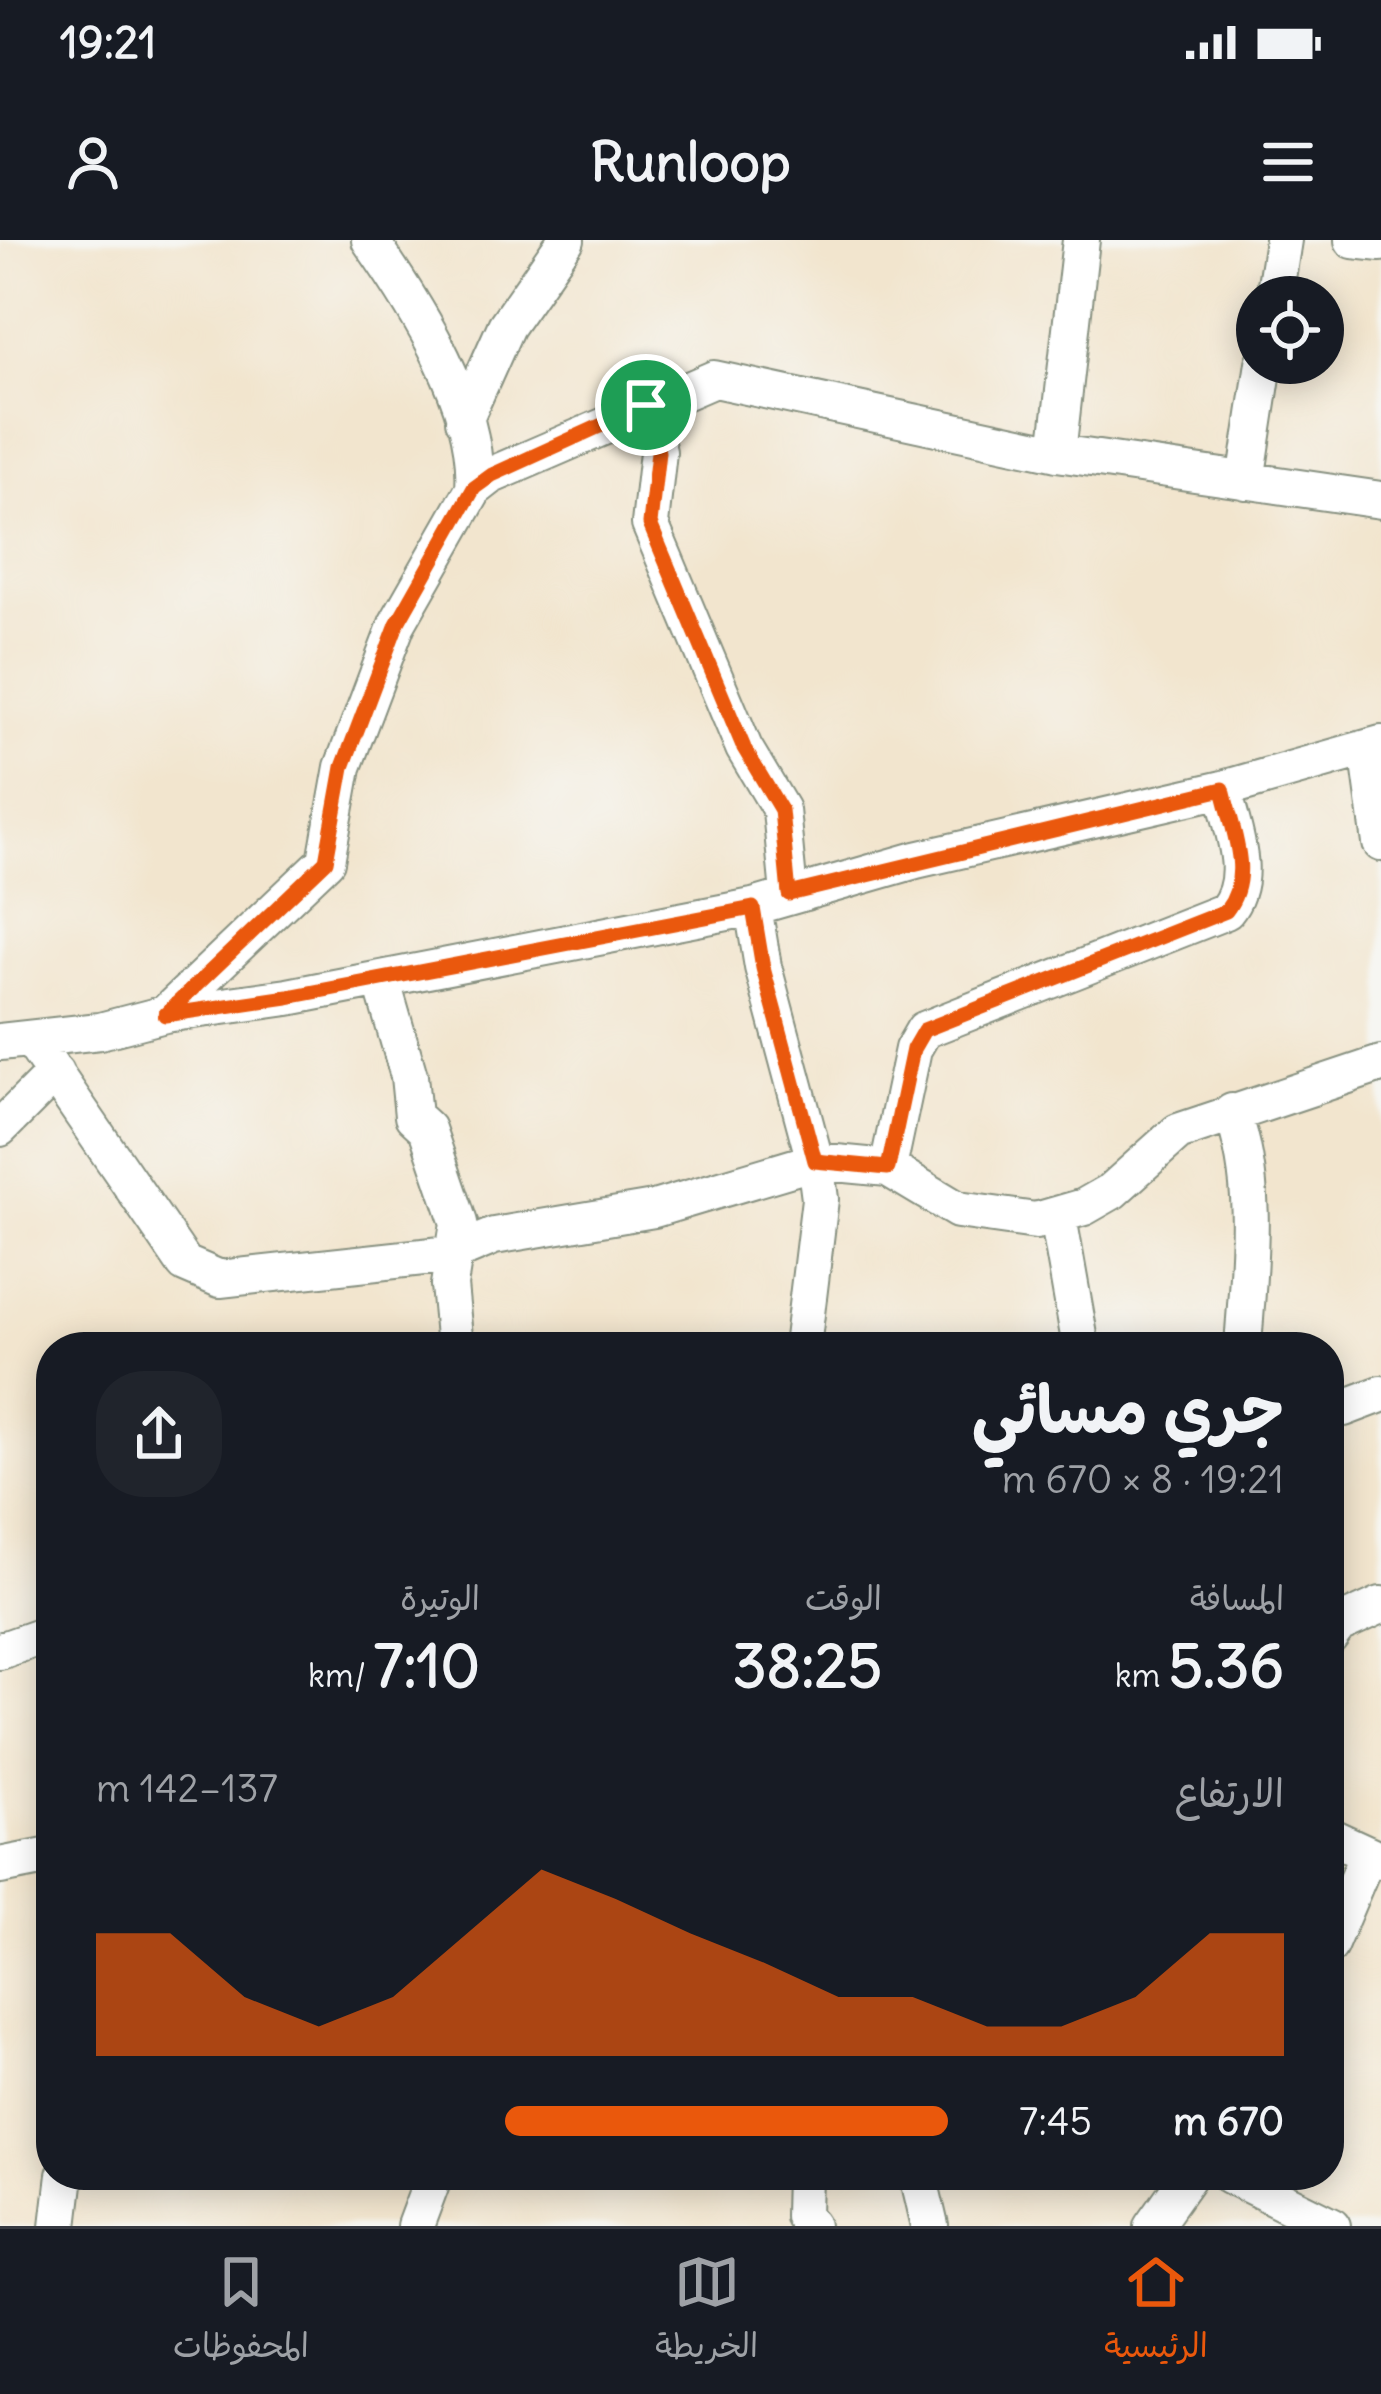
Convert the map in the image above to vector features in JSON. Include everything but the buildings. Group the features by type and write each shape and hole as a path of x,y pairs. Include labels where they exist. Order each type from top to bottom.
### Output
{"street":[{"path":"370,240 441,363 473,442 474,488"},
{"path":"464,420 506,326 566,240"},
{"path":"1057,453 1081,240"},
{"path":"1277,276 1283,240"},
{"path":"1353,240 1381,243"},
{"path":"165,1015 326,861 343,767 397,624 474,488 492,475 646,405 714,380 1057,453 1381,500"},
{"path":"1246,482 1261,384"},
{"path":"646,405 658,452 650,524 744,748 781,810 789,894"},
{"path":"15,1041 100,1031 165,1015 753,908 789,894 1223,789 1374,746 1381,843"},
{"path":"888,1168 913,1049 924,1030 1226,911 1239,895 1242,874 1223,789"},
{"path":"753,908 763,968 815,1161 819,1230 804,1332"},
{"path":"381,979 410,1076 413,1116 427,1129 459,1223 459,1240 451,1254 454,1332"},
{"path":"15,1041 55,1073 184,1264 201,1275 251,1279 451,1254 494,1236 654,1209 815,1161 888,1168 958,1210 1020,1221 1058,1217 1112,1191 1178,1132 1381,1064"},
{"path":"0,1129 55,1073"},
{"path":"1232,1112 1242,1139 1250,1203 1244,1332"},
{"path":"1058,1217 1078,1332"},
{"path":"1344,1408 1381,1394"},
{"path":"1344,1622 1381,1605"},
{"path":"0,1652 36,1639"},
{"path":"1344,1843 1375,1857 1344,1917"},
{"path":"0,1866 36,1859"},
{"path":"59,2226 63,2190"},
{"path":"415,2226 428,2190"},
{"path":"804,2190 803,2216 811,2226"},
{"path":"921,2190 930,2226"},
{"path":"1153,2226 1178,2190"},
{"path":"1260,2190 1333,2226"}],"route":[{"path":"646,405 658,452 650,524 744,748 781,810 788,838 789,894 1223,789 1242,874 1239,895 1226,911 924,1030 916,1037 888,1168 815,1161 763,968 753,908 288,997 165,1015 189,986 313,878 326,861 336,826 343,767 397,624 425,567 474,488 492,475 646,405"}]}
